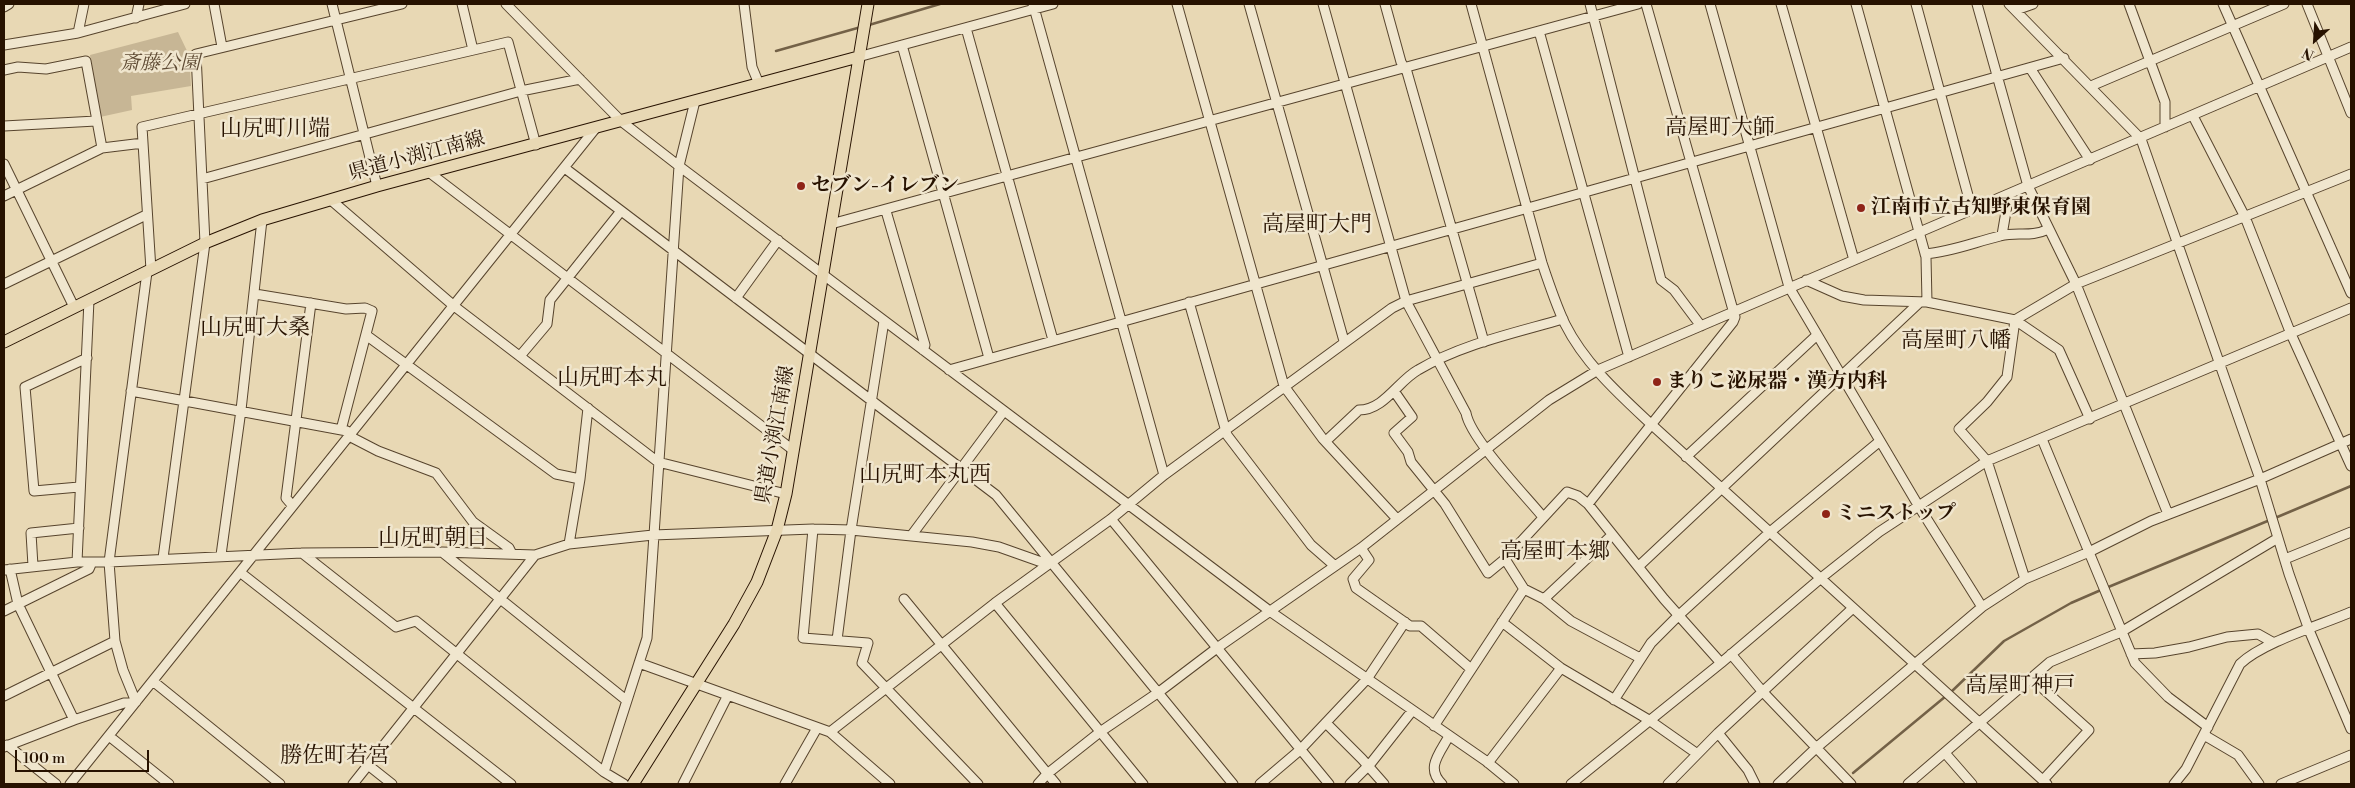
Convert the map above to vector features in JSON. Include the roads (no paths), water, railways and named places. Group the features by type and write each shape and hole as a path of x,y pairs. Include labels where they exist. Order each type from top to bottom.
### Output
{"main road":[{"name":"県道小渕江南線","path":"633,784 734,624 752,590 777,530 794,450 868,4"},
{"name":"県道小渕江南線","path":"4,342 205,243 262,220 377,186 430,174 858,58"}],"street":[{"path":"4,7 9,4"},
{"path":"78,33 84,4"},
{"path":"136,18 139,4"},
{"path":"4,45 78,33 185,4"},
{"path":"214,4 222,47"},
{"path":"332,4 377,186"},
{"path":"163,558 205,243 196,54 402,4"},
{"path":"462,4 473,50"},
{"path":"506,4 621,121 679,166 1272,612 1488,763 1514,784"},
{"path":"744,4 752,67 758,84"},
{"path":"858,58 966,28 1034,6 1054,4"},
{"path":"1177,4 1284,386 1326,441 1397,519"},
{"path":"1249,4 1344,341"},
{"path":"1322,4 1406,301 1466,413 1467,419 1486,448 1543,517"},
{"path":"1385,4 1484,342"},
{"path":"1471,4 1542,263 1563,319 1580,348 1598,370 1615,390 1686,457 2045,782 2089,730 2031,678"},
{"path":"1590,4 1662,280 1674,290 1701,326"},
{"path":"831,224 886,211 1638,4"},
{"path":"1588,504 1733,322 1735,317 1646,4"},
{"path":"1710,4 1789,287 1918,505 1982,607"},
{"path":"1781,4 1854,260"},
{"path":"1639,566 1720,488 1924,302 1925,254 1856,4"},
{"path":"1916,4 1972,210"},
{"path":"1977,4 2028,186 2076,284 2168,514"},
{"path":"2012,7 2033,4"},
{"path":"2129,4 2165,102 2165,128"},
{"path":"2223,4 2351,293"},
{"path":"2091,86 2284,4"},
{"path":"2307,4 2330,55 2351,112"},
{"path":"1034,6 1164,475"},
{"path":"2012,7 2064,58 2141,139 2260,479 2284,559 2309,630 2351,729"},
{"path":"966,28 1053,340"},
{"path":"1539,31 1629,357"},
{"path":"136,702 123,670 115,641 109,562 149,271 142,127 508,42 536,145"},
{"path":"902,45 989,358"},
{"path":"1038,784 1047,774 1100,732 1160,692 1217,648 1272,612 1361,548 1549,400 1598,370 1789,287 1919,234 2141,139 2351,47"},
{"path":"949,370 1121,320 1584,191 1635,179 2064,58"},
{"path":"4,70 18,66 46,69 86,61 102,148"},
{"path":"2030,68 2090,160"},
{"path":"202,179 521,90 580,78"},
{"path":"604,772 647,638 679,166 695,101"},
{"path":"2193,116 2245,216 2292,334 2351,466"},
{"path":"4,126 96,121"},
{"path":"70,784 241,573 347,433 407,364 566,169 595,129"},
{"path":"4,196 102,148 143,143"},
{"path":"4,164 74,307"},
{"path":"566,169 996,495 1049,563 1160,692 1233,784"},
{"path":"430,174 794,450"},
{"path":"2015,320 2076,284 2351,174"},
{"path":"2002,235 2009,194"},
{"path":"331,200 454,306 658,462 786,494"},
{"path":"520,356 547,324 550,300 621,211"},
{"path":"886,211 925,345 923,350"},
{"path":"4,284 146,215"},
{"path":"221,555 241,410 262,220"},
{"path":"1925,254 1960,248 2002,235 2037,234 2049,229"},
{"path":"736,298 778,240"},
{"path":"830,732 995,603 1111,519 1164,475 1344,341 1392,308 1406,301 1542,263"},
{"path":"1806,280 1842,296 1864,300 1924,302 2015,320 2059,350 2090,419"},
{"path":"255,294 346,309 365,308 372,311 347,433"},
{"path":"77,562 89,300"},
{"path":"1189,302 1227,435 1311,545 1335,566"},
{"path":"292,505 286,498 311,303"},
{"path":"1572,784 1721,663 1820,578 1918,505 1988,461 2351,308"},
{"path":"1326,441 1359,410 1370,409 1394,391 1402,381 1436,360 1484,342 1563,319"},
{"path":"2015,320 2007,377 1987,402 1959,429 1988,461 2025,579"},
{"path":"837,640 851,530 873,402 884,321"},
{"path":"366,335 556,474 580,480"},
{"path":"1686,457 1817,335"},
{"path":"79,487 34,491 25,387 87,358"},
{"path":"131,391 241,410 347,433 378,451 436,474 473,522 509,548 512,554"},
{"path":"1394,391 1412,418 1394,433 1408,452 1411,462 1435,489 1488,573 1505,559 1566,492 1578,496 1588,504 1678,616 1721,663"},
{"path":"569,544 580,480 588,408"},
{"path":"912,536 1004,411"},
{"path":"2042,439 2135,663 2168,698 2206,731 2238,755 2259,784"},
{"path":"1778,784 1816,748 1982,607 2025,579 2089,552 2168,514 2260,479 2351,439"},
{"path":"1614,700 1640,658 1678,616 1770,532 1880,440"},
{"path":"1111,519 1329,784"},
{"path":"32,566 30,533 79,528"},
{"path":"74,720 18,604 7,570 77,562 302,552 442,552 535,555 569,544 653,535 813,529 851,530 972,542 1000,547 1049,563"},
{"path":"813,529 803,638 868,643 862,663 978,784"},
{"path":"2284,559 2351,532"},
{"path":"1544,600 1612,535"},
{"path":"1908,784 2050,662 2121,632 2278,538"},
{"path":"1361,548 1369,560 1353,579 1356,588 1413,627 1421,626 1471,669"},
{"path":"302,552 396,627 416,621 604,772 624,784"},
{"path":"442,552 626,700"},
{"path":"353,784 535,555"},
{"path":"1505,559 1524,589 1544,600 1571,621 1640,658"},
{"path":"4,611 89,570 92,562"},
{"path":"241,573 511,784"},
{"path":"1434,726 1524,589"},
{"path":"904,599 1056,784"},
{"path":"995,603 1143,784"},
{"path":"1668,784 1696,753 1853,608"},
{"path":"2174,784 2186,769 2240,664 2248,656 2274,643 2351,612"},
{"path":"1260,784 1300,750 1366,679 1405,622"},
{"path":"1502,622 1561,668 1649,720 1696,753"},
{"path":"2131,654 2189,648 2227,637 2258,634 2274,643"},
{"path":"4,696 115,641"},
{"path":"1731,654 1762,691 1851,784"},
{"path":"639,663 830,732 890,784"},
{"path":"1488,763 1561,668"},
{"path":"154,682 280,784"},
{"path":"683,784 728,694"},
{"path":"5,746 124,703 136,702"},
{"path":"1350,784 1368,766 1412,711"},
{"path":"1326,723 1384,784"},
{"path":"785,784 817,728"},
{"path":"1718,733 1748,770 1755,784"},
{"path":"109,736 169,784"},
{"path":"1442,784 1436,778 1433,767 1449,736"},
{"path":"5,746 56,784"},
{"path":"1945,753 1972,784"},
{"path":"2281,784 2351,755"},
{"path":"368,765 392,784"}],"waterway":[{"path":"869,25 940,4"},
{"path":"776,51 861,27"},
{"path":"2275,518 2351,486"},
{"path":"2106,588 2270,520"},
{"path":"1950,693 2004,641 2071,603 2101,590"},
{"path":"1853,773 1946,696"}],"place":[{"name":"セブン-イレブン","path":"801,186"},
{"name":"江南市立古知野東保育園","path":"1861,208"},
{"name":"まりこ泌尿器・漢方内科","path":"1657,382"},
{"name":"ミニストップ","path":"1826,514"}],"district":[{"name":"高屋町大師","path":"1720,129"},
{"name":"山尻町川端","path":"275,130"},
{"name":"高屋町大門","path":"1317,226"},
{"name":"山尻町大桑","path":"255,329"},
{"name":"高屋町八幡","path":"1956,342"},
{"name":"山尻町本丸","path":"612,379"},
{"name":"山尻町本丸西","path":"925,476"},
{"name":"山尻町朝日","path":"433,539"},
{"name":"高屋町本郷","path":"1555,553"},
{"name":"高屋町神戸","path":"2020,687"},
{"name":"勝佐町若宮","path":"335,757"}],"park label":[{"name":"斎藤公園","path":"160,64"}]}
